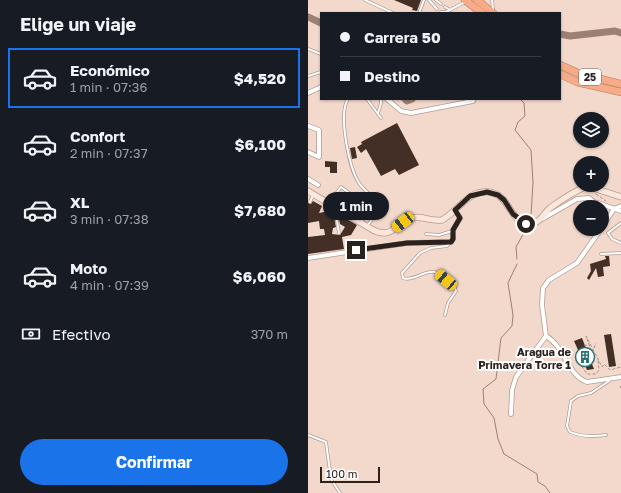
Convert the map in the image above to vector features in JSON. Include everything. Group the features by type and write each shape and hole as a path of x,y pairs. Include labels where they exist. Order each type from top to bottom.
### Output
{"highway":[{"path":"466,0 478,12"},
{"path":"477,0 492,12"},
{"name":"25","path":"561,65 580,74 621,84"},
{"name":"25","path":"561,74 577,82 621,92"}],"main road":[{"path":"308,191 379,233 389,233 408,219 414,217 442,220 470,196 487,192 498,195 504,200 517,219 526,224 538,221 550,209 587,186 621,197"}],"street":[{"path":"308,93 320,87"},
{"path":"388,100 401,111 412,113 441,109 473,101"},
{"path":"308,126 319,130 319,157 308,152"},
{"path":"308,179 318,185"},
{"path":"575,200 589,198 592,200"},
{"path":"538,221 573,201"},
{"path":"609,216 614,209 621,206"},
{"path":"609,207 621,211"},
{"path":"308,258 407,243 451,242 453,239 453,230 460,218 455,210"},
{"path":"510,414 512,390 516,377 546,336 542,305 543,288 549,280 572,268 595,236"},
{"path":"546,336 558,344 576,375 580,379 587,382 621,377"}],"lane":[{"path":"365,0 391,12"},
{"path":"419,12 424,0"},
{"path":"436,0 441,4"},
{"path":"441,12 450,10 466,0"},
{"path":"492,0 493,12"},
{"path":"430,1 437,9"},
{"path":"445,7 450,10"},
{"path":"308,49 320,54"},
{"path":"308,76 320,72"},
{"path":"348,100 342,115 344,134 354,173 359,183 376,200 378,204 375,215 367,226"},
{"path":"369,100 381,118"},
{"path":"378,113 381,100"},
{"path":"335,195 341,187 370,208 361,222"},
{"path":"310,202 314,194"},
{"path":"334,206 339,233"},
{"path":"621,223 608,231 612,239 621,243"},
{"path":"426,234 439,235 453,230"},
{"path":"445,315 448,302 456,291 455,288 435,272 421,274 408,279 403,278 402,273 420,253 431,248 447,246 451,242"},
{"path":"601,254 621,253"},
{"path":"606,435 590,437 576,434 570,432 567,426 571,401 574,398 592,393 609,381 610,378"},
{"path":"308,435 326,442 330,479 340,493"}],"path":[{"path":"594,193 604,200"},
{"path":"584,345 586,345 594,358 586,336 594,349 602,368 604,364 610,370 621,367"},
{"path":"594,349 596,343"},
{"path":"579,362 587,374 596,374 599,370 597,357"}],"building":[{"path":"394,0 421,0 417,11 412,10 413,8"},
{"path":"397,123 419,165 399,175 395,169 381,176 366,149 361,153 357,147 362,144 361,142"},
{"path":"355,147 357,158 352,159 350,148"},
{"path":"325,161 337,162 337,173 330,173 330,167 325,167"},
{"path":"313,201 322,206 319,213 329,211 331,217 334,217 336,227 333,228 332,234 340,235 345,227 340,224 338,214 357,225 351,235 342,237 344,249 308,254 308,237 325,235 324,229 320,229 319,221 308,223 308,203 311,204"},
{"path":"605,256 609,256 610,266 603,267 604,276 598,277 596,268 589,280 587,278 591,271 590,264 606,259"},
{"path":"611,334 616,366 609,367 604,335"},
{"name":"Aragua de Primavera Torre 1","path":"582,338 594,369 587,370 574,341"}],"waterway":[{"path":"308,17 320,23"},
{"path":"561,34 570,36 615,31 621,33"},
{"path":"406,100 410,100"},
{"path":"521,100 524,103 525,116 518,122 515,130 531,150 533,182 531,216 528,221"},
{"path":"517,259 516,247 525,231"},
{"path":"517,264 508,283 513,315 512,326 501,338 496,379 483,389 484,404 494,418 498,439 504,454 537,474 538,482 545,486 550,493"}],"place":[{"name":"Aragua de Primavera Torre 1","path":"585,357"}],"route":[{"path":"356,250 407,243 451,242 453,239 453,230 460,218 455,210 470,196 480,192 498,195 504,200 517,219 526,224"}]}
